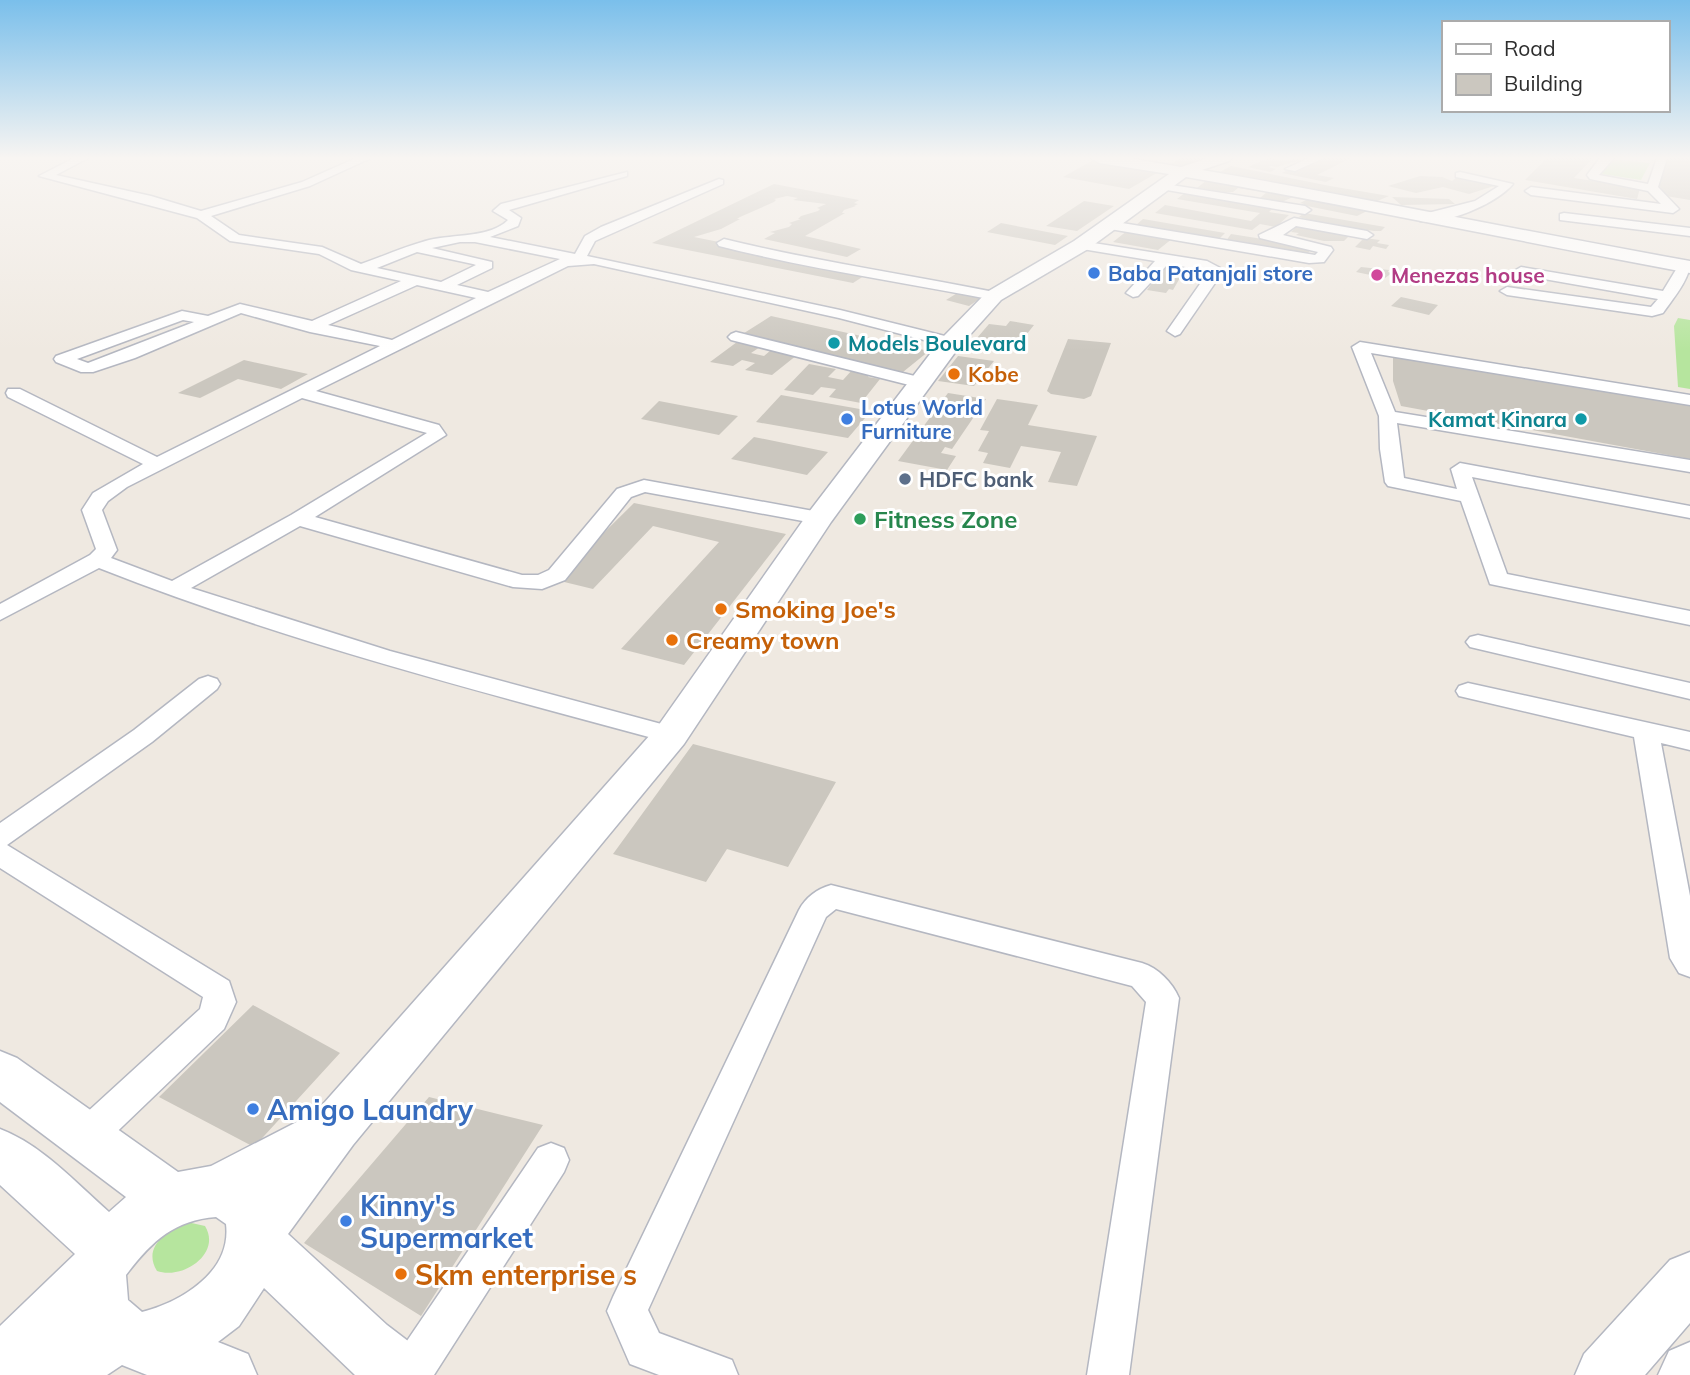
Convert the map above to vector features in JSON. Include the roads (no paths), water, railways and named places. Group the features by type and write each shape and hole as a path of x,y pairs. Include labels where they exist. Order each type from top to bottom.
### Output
{"main road":[{"path":"55,1375 129,1337 189,1325 211,1312 238,1281 255,1237 335,1128 671,735 819,518 951,342 995,296 1119,222"},
{"path":"1449,222 1687,266"},
{"path":"0,1073 86,1137 193,1195 234,1197 247,1207 255,1237 366,1346 407,1375"},
{"path":"0,1368 104,1260 131,1226 152,1210 193,1195 335,1128"},
{"path":"0,1153 37,1182 104,1260 98,1299 105,1320 129,1337 227,1375"},
{"path":"1605,1375 1690,1280"}],"street":[{"path":"212,222 235,238 322,251 362,268 490,297"},
{"path":"362,268 442,240 475,238 504,229 514,222"},
{"path":"0,613 98,560 107,550 92,510 100,497 157,464 490,297 565,262 579,259 590,239 624,222"},
{"path":"1145,222 1309,259 1319,259 1326,250 1245,232"},
{"path":"1272,236 1294,222"},
{"path":"1295,222 1367,235"},
{"path":"1607,222 1690,232"},
{"path":"475,238 593,260 840,314 951,342"},
{"path":"724,243 790,260 831,268 869,271 995,296"},
{"path":"1081,246 1207,265 1217,270 1175,331"},
{"path":"416,249 487,265 444,286"},
{"path":"1133,293 1165,259"},
{"path":"1507,291 1641,311 1658,310 1687,266"},
{"path":"1521,271 1667,296"},
{"path":"310,327 416,280"},
{"path":"210,321 183,315 62,359 87,369 129,355 210,321 240,308 310,327 394,345"},
{"path":"736,337 921,383"},
{"path":"1470,496 1395,482 1389,449 1388,416 1360,348 1690,400"},
{"path":"172,590 298,519 436,435 433,429 300,392"},
{"path":"14,393 157,464"},
{"path":"1388,416 1690,466"},
{"path":"1690,512 1460,469 1497,579 1690,618"},
{"path":"298,519 521,582 542,582 557,575 624,493 644,486 819,518"},
{"path":"98,560 172,590 302,632 671,735"},
{"path":"1478,642 1690,691"},
{"path":"0,837 143,736 208,684"},
{"path":"1468,691 1690,741"},
{"path":"1646,730 1686,958 1690,964"},
{"path":"0,854 218,990 220,1002 212,1019 86,1137"},
{"path":"717,1375 645,1349 627,1311 814,910 831,896 1142,976 1163,998 1108,1375"},
{"path":"407,1375 551,1160"}],"place":[{"name":"Baba Patanjali store","path":"1094,273"},
{"name":"Menezas house","path":"1377,275"},
{"name":"Models Boulevard","path":"834,343"},
{"name":"Kobe","path":"954,374"},
{"name":"Lotus World Furniture","path":"847,419"},
{"name":"Kamat Kinara","path":"1581,419"},
{"name":"HDFC bank","path":"905,479"},
{"name":"Fitness Zone","path":"860,519"},
{"name":"Smoking Joe's","path":"721,609"},
{"name":"Creamy town","path":"672,640"},
{"name":"Amigo Laundry","path":"253,1109"},
{"name":"Kinny's Supermarket","path":"346,1221"},
{"name":"Skm enterprise s","path":"401,1274"}]}
